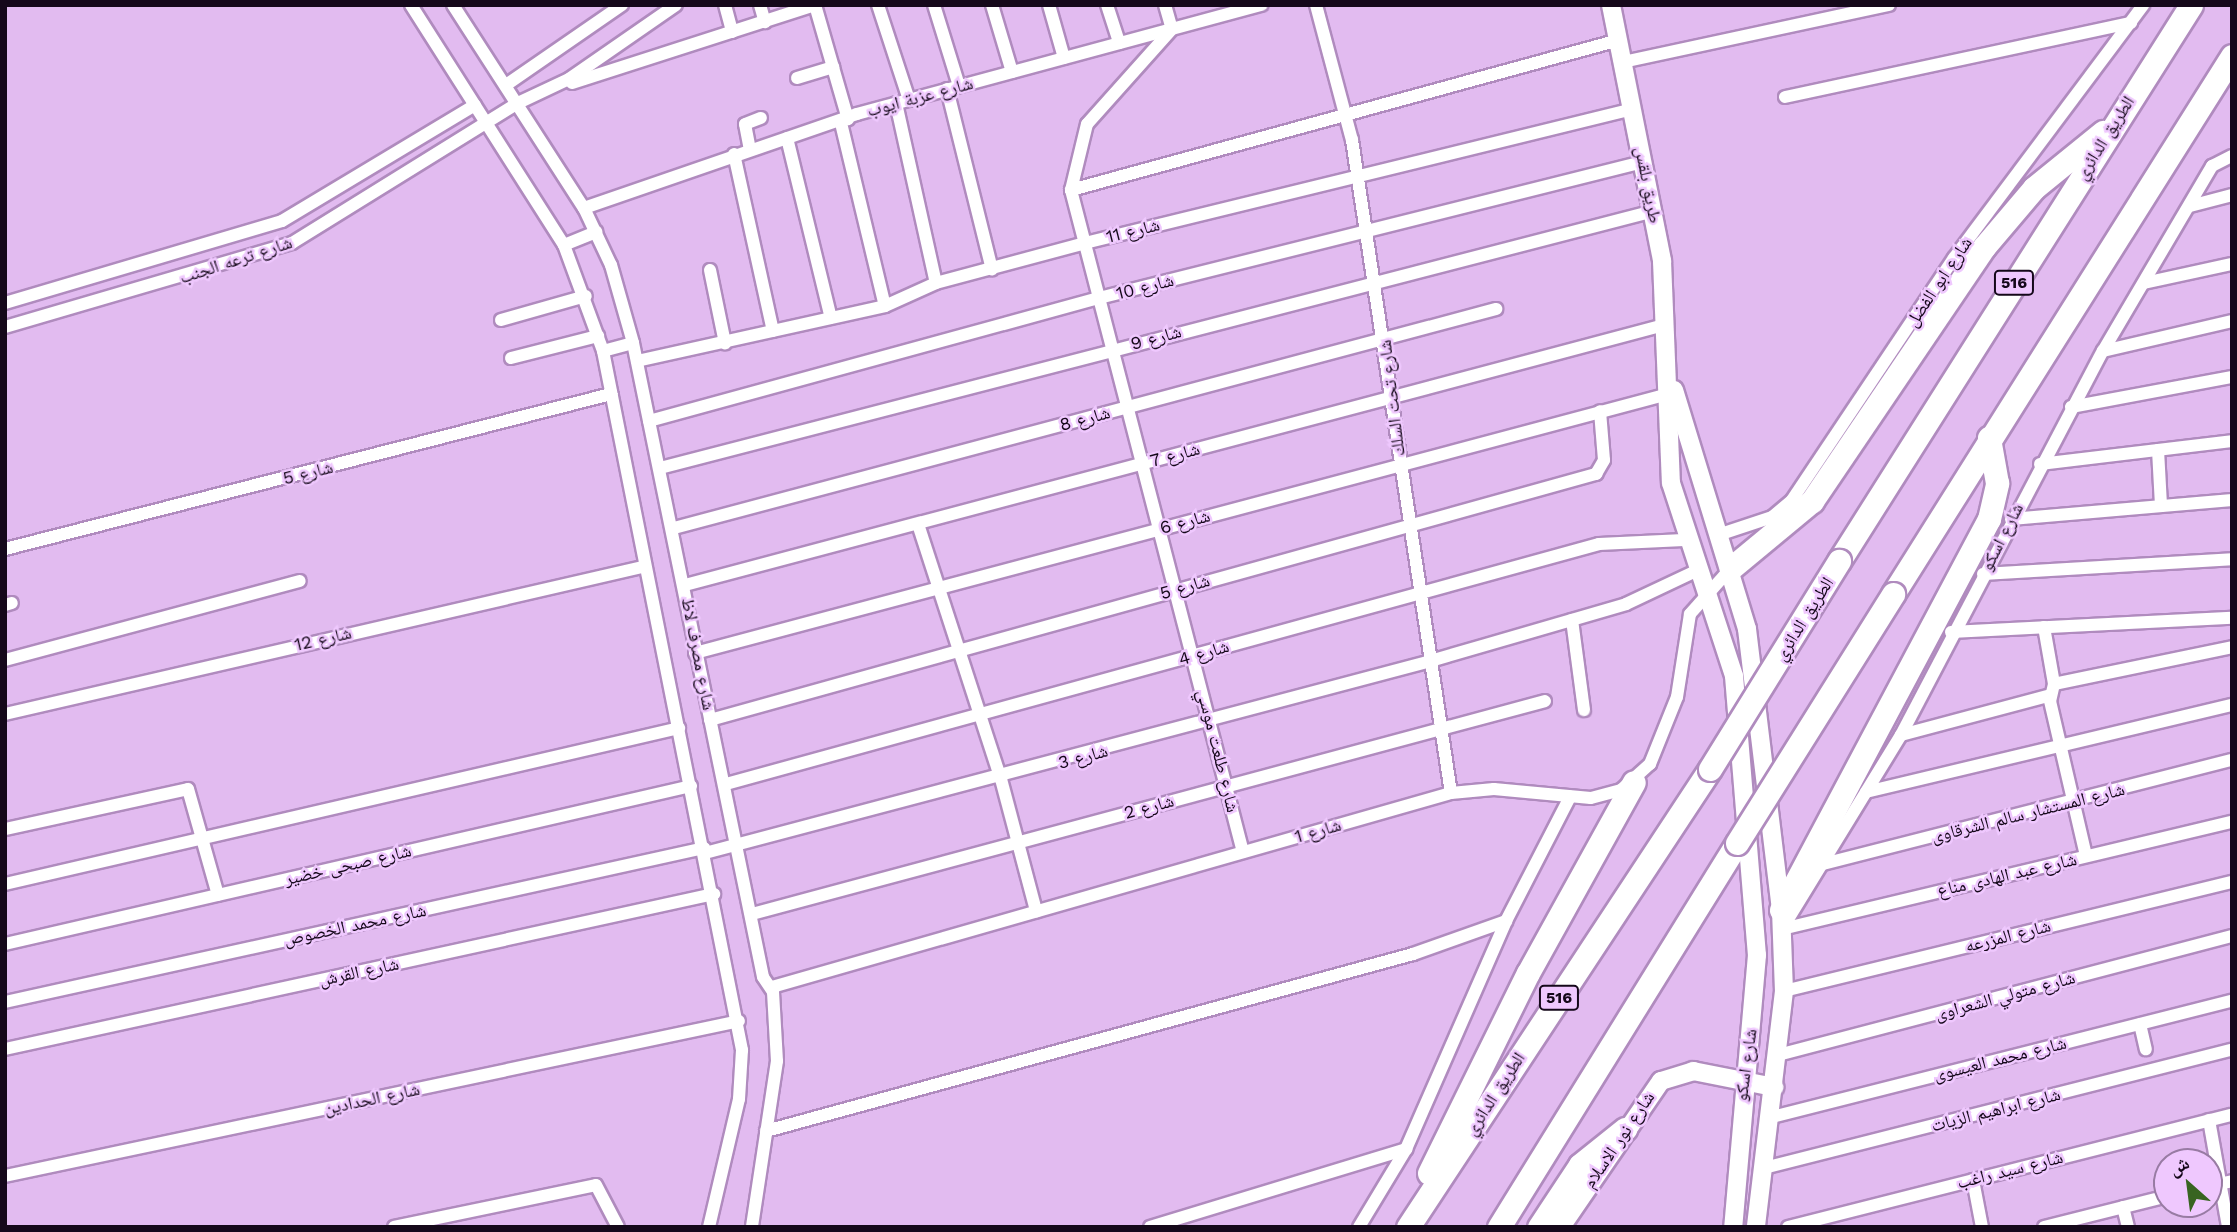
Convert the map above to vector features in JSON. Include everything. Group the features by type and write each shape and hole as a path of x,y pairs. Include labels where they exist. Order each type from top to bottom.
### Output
{"highway":[{"name":"الطريق الدائري","path":"1406,1227 1710,769 2114,124 2192,5"},
{"path":"1499,1227 1989,438 2232,56"},
{"path":"1731,568 1812,501 2008,217 2053,171 2114,124"},
{"path":"1781,920 1989,519 1997,483 1989,438"},
{"path":"1406,1227 1528,972 1634,782"},
{"path":"1539,1227 1580,1165 1625,1129"}],"main road":[{"name":"طريق بلقس","path":"1611,5 1654,211 1670,394"},
{"path":"1670,394 1721,534 1747,629 1781,920"},
{"name":"شارع اسكو","path":"1670,394 1671,483 1685,540 1707,591 1734,676 1754,904 1756,981 1744,1078 1733,1227"},
{"name":"شارع اسكو","path":"1756,1227 1759,1169 1774,1087 1784,991 1781,920"},
{"name":"شارع نور الاسلام","path":"1560,1227 1649,1093 1676,1074 1744,1078 1774,1087"}],"street":[{"name":"شارع مصرف لاظ","path":"411,5 564,245 586,296 603,351 642,567 679,728 739,1021 739,1099 709,1227"},
{"name":"شارع مصرف لاظ","path":"453,5 584,208 596,232 638,361 674,528 695,653 726,783 763,977 772,987 777,1061 752,1227"},
{"path":"506,85 622,5"},
{"path":"549,90 676,5"},
{"path":"725,5 732,32"},
{"path":"760,5 765,22"},
{"path":"518,103 549,90 815,5 833,67 886,306"},
{"path":"878,5 903,101 936,283"},
{"path":"934,5 992,269"},
{"path":"992,5 1012,72"},
{"path":"1049,5 1065,58"},
{"path":"1107,5 1119,43"},
{"path":"1165,5 1172,29"},
{"name":"شارع عزبة ايوب","path":"584,208 734,154 903,101 1262,5"},
{"name":"شارع تحت السلك","path":"1316,5 1347,116 1386,339 1395,397 1406,526 1451,793"},
{"path":"1623,62 1858,9 1889,5"},
{"name":"شارع ابو الفضل","path":"1721,534 1772,517 1792,500 1954,258 2143,5"},
{"path":"1785,97 2131,23"},
{"name":"شارع طلعت موسي","path":"1172,29 1087,124 1071,190 1161,528 1243,852"},
{"path":"1071,190 1619,40"},
{"path":"797,78 833,67"},
{"name":"شارع ترعه الجنب","path":"5,327 292,243 518,103"},
{"path":"5,303 282,220 475,105"},
{"name":"شارع 11","path":"638,361 886,306 936,283 1084,243 1633,109"},
{"path":"750,149 744,124 761,118"},
{"path":"787,138 831,318"},
{"path":"734,154 773,331"},
{"name":"شارع اسكو","path":"1781,920 1823,864 1901,735 1951,632 2071,407 2212,166 2232,156"},
{"name":"شارع 10","path":"649,421 1099,298 1366,234 1643,162"},
{"path":"2190,206 2232,195"},
{"name":"شارع 9","path":"660,468 1654,211"},
{"path":"564,245 596,232"},
{"path":"2144,283 2232,264"},
{"path":"710,270 725,342"},
{"path":"502,320 586,296"},
{"name":"شارع 8","path":"674,528 1496,309"},
{"path":"2103,351 2232,321"},
{"name":"شارع 7","path":"685,585 1664,325"},
{"path":"512,358 598,336"},
{"path":"603,351 633,343"},
{"path":"2071,407 2232,377"},
{"name":"شارع 5","path":"5,549 611,394"},
{"name":"شارع 6","path":"695,653 1670,394"},
{"name":"شارع 5","path":"710,720 1601,472 1600,411"},
{"path":"2040,464 2232,441"},
{"path":"2158,450 2161,506"},
{"path":"2011,519 2232,500"},
{"path":"918,524 1001,779 1036,911"},
{"name":"شارع 4","path":"726,783 1194,657 1416,591 1599,544 1685,540"},
{"path":"1983,575 2232,559"},
{"name":"شارع 12","path":"5,714 642,567"},
{"name":"شارع 1","path":"772,987 1451,793 1494,789 1570,797 1602,797 1634,782 1650,764 1677,698 1685,624 1707,591 1731,568"},
{"name":"شارع 3","path":"738,847 1211,723 1427,662 1626,604 1698,570"},
{"path":"5,660 300,581"},
{"path":"1951,632 2232,618"},
{"path":"1572,620 1584,710"},
{"path":"2044,627 2060,747 2086,856"},
{"path":"1901,735 2052,689 2232,648"},
{"name":"شارع 2","path":"752,914 1545,701"},
{"path":"1866,792 2232,705"},
{"path":"5,884 679,728"},
{"name":"شارع المستشار سالم الشرقاوى","path":"1823,864 2232,760"},
{"name":"شارع صبحى خضير","path":"5,944 691,786"},
{"path":"5,829 181,788 194,795 218,895"},
{"path":"1359,1227 1406,1149 1507,921 1570,797"},
{"name":"شارع عبد الهادى مناع","path":"1781,920 2086,856 2232,821"},
{"name":"شارع محمد الخصوص","path":"5,1002 705,850 738,847"},
{"name":"شارع المزرعه","path":"1784,991 2232,881"},
{"name":"شارع القرش","path":"5,1049 714,894"},
{"path":"766,1130 1412,954 1507,921"},
{"name":"شارع متولي الشعراوى","path":"1778,1055 2232,936"},
{"name":"شارع محمد العيسوى","path":"1769,1118 2232,1001"},
{"name":"شارع الحدادين","path":"5,1176 739,1021"},
{"path":"2140,1024 2146,1049"},
{"name":"شارع ابراهيم الزيات","path":"1759,1169 2232,1050"},
{"name":"شارع سيد راغب","path":"1788,1227 2232,1115"},
{"path":"2209,1120 2214,1148"},
{"path":"1150,1227 1406,1149"},
{"path":"1973,1180 1982,1227"},
{"path":"394,1227 596,1185 618,1227"},
{"path":"2044,1227 2153,1200"},
{"path":"2223,1200 2228,1227"},
{"path":"2123,1207 2128,1227"}]}
